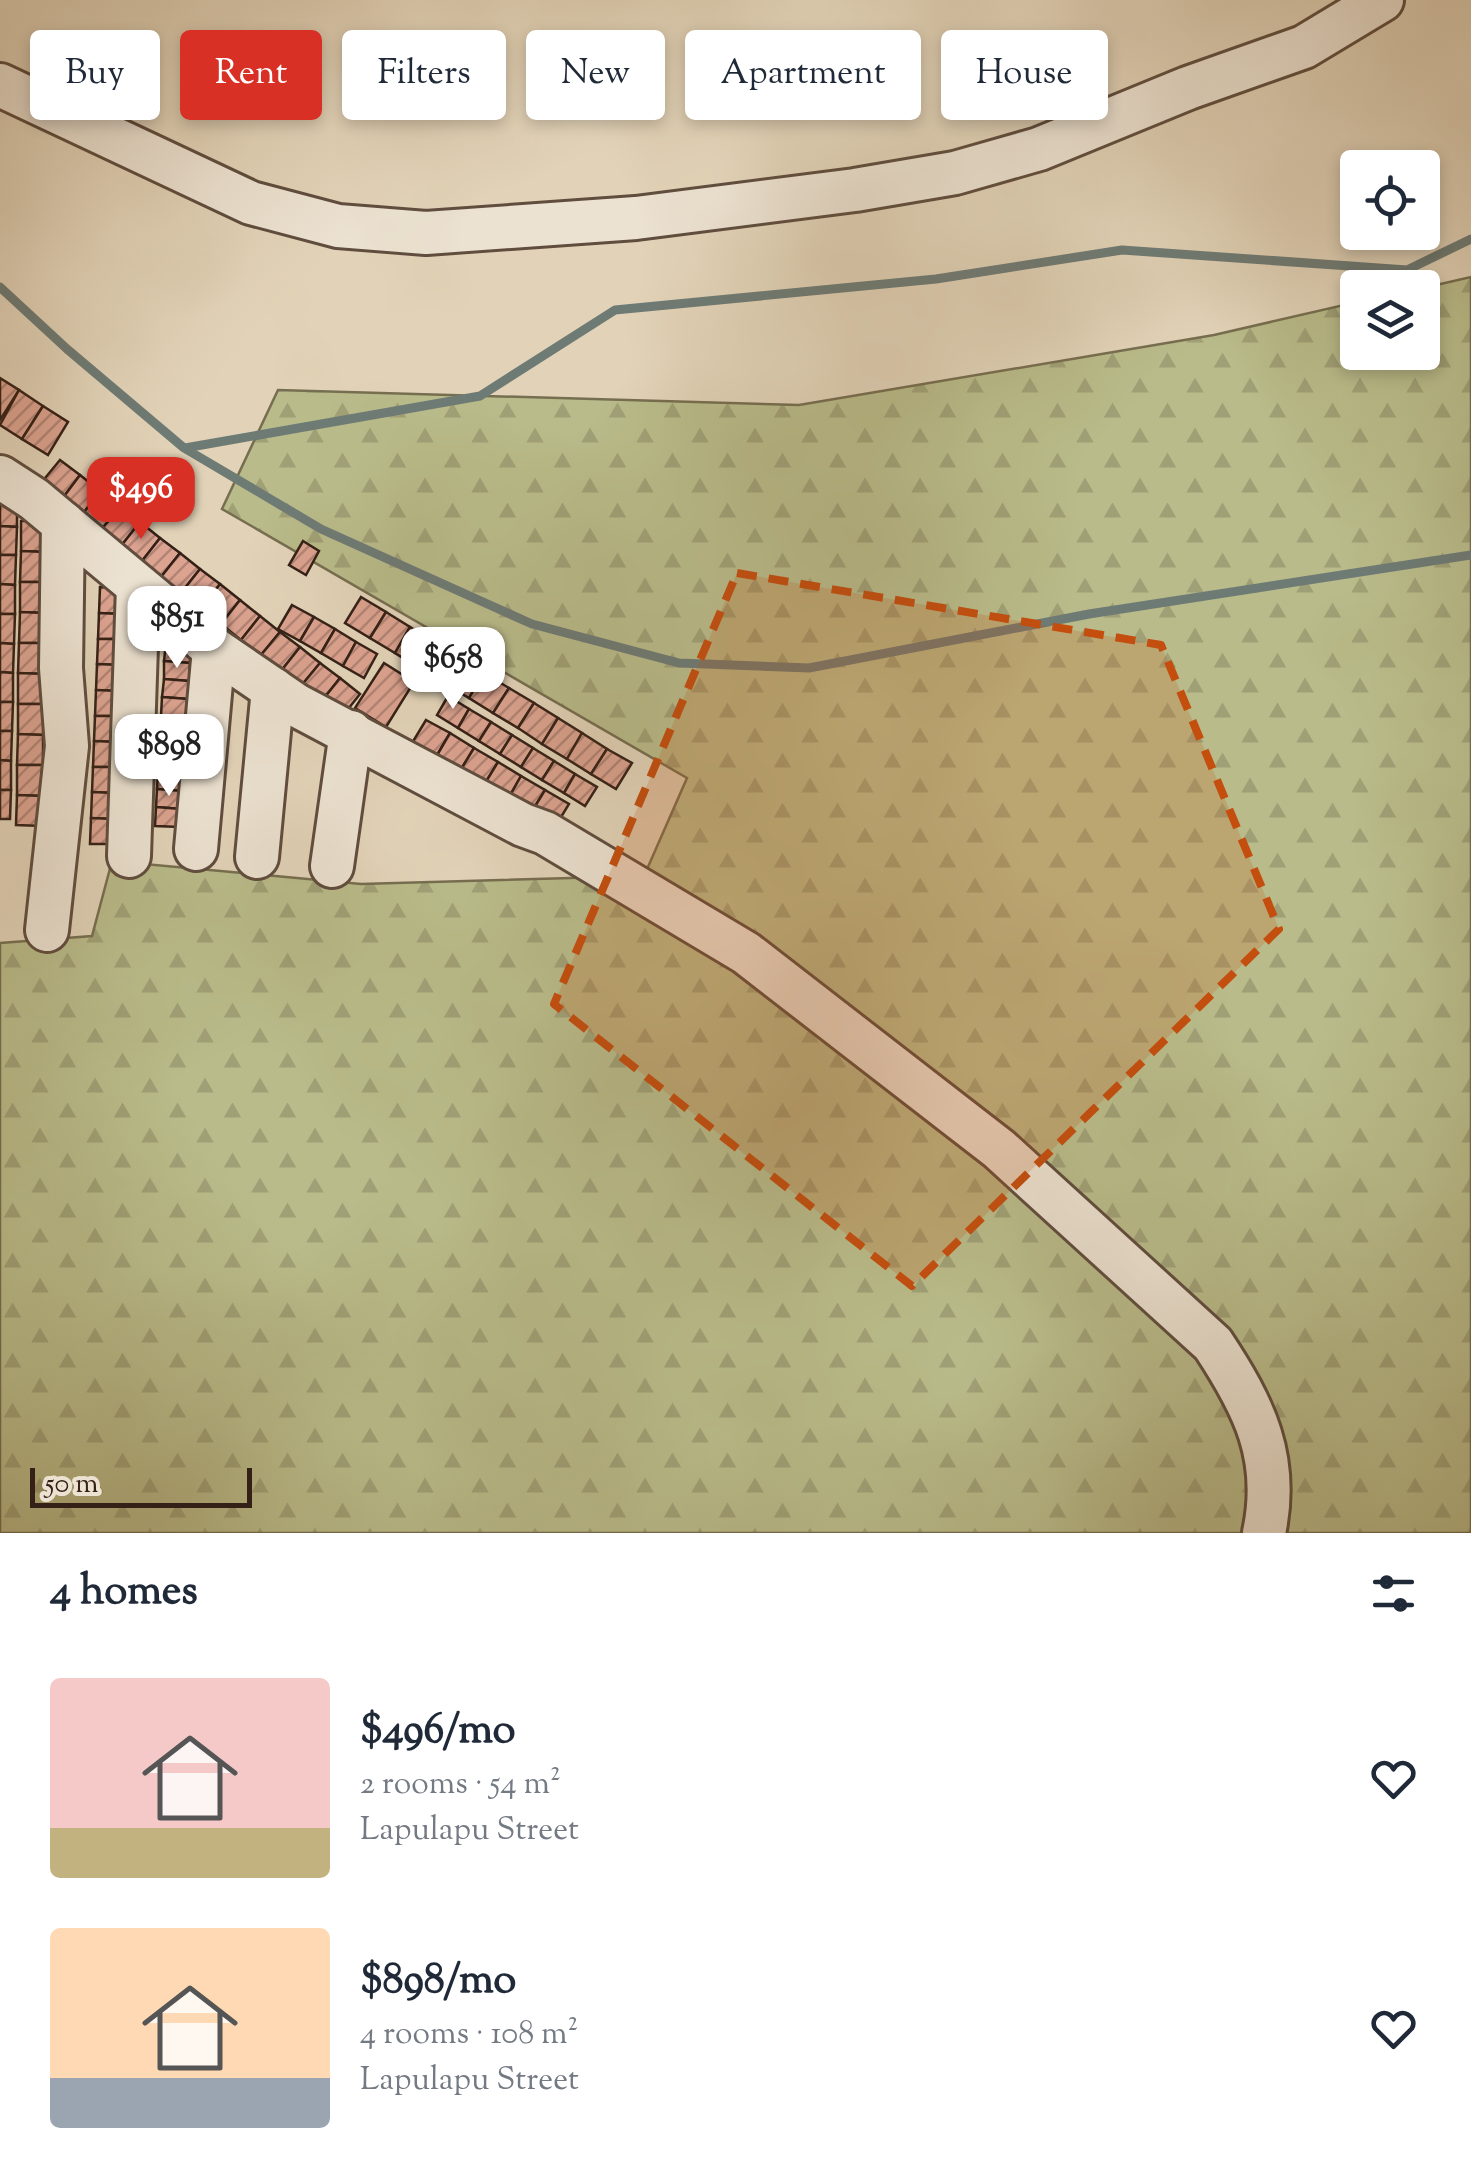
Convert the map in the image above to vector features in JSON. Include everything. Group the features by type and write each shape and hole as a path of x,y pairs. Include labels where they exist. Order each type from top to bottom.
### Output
{"street":[{"path":"0,85 251,203 338,226 426,233 636,218 954,174 1039,150 1188,88 1304,47 1382,0"},
{"path":"1,483 63,523 214,649 273,689 545,833 746,953 999,1149 1213,1344 1238,1382 1257,1423 1271,1483 1264,1533"},
{"path":"47,930 67,746 61,668 63,523"},
{"path":"129,856 138,586"},
{"path":"196,849 214,649"},
{"path":"257,857 273,689"},
{"path":"332,866 351,732"}],"highlighted area":[{"path":"737,573 1161,645 1279,929 912,1286 554,1004"}],"green space":[{"path":"1471,277 1471,1533 0,1533 0,943 92,936 112,861 361,884 644,876 687,778 222,509 278,390 799,405 1214,335 1340,306 1340,370 1440,370 1440,284"}],"building":[{"path":"0,378 19,390 0,420"},
{"path":"19,390 43,406 22,439 0,425"},
{"path":"43,406 68,422 48,455 22,439"},
{"path":"60,460 80,475 62,499 41,483"},
{"path":"80,475 100,491 82,515 62,499"},
{"path":"100,491 120,507 101,530 82,515"},
{"path":"0,497 17,497 17,527 0,526"},
{"path":"120,507 140,522 121,546 101,530"},
{"path":"21,521 47,521 46,552 21,551"},
{"path":"140,522 160,538 142,561 121,546"},
{"path":"0,526 17,527 16,555 0,555"},
{"path":"160,538 180,553 161,577 142,561"},
{"path":"303,541 319,551 306,575 289,565"},
{"path":"21,551 46,552 46,582 20,582"},
{"path":"180,553 200,569 181,593 161,577"},
{"path":"0,555 16,555 15,585 0,584"},
{"path":"200,569 220,584 202,608 181,593"},
{"path":"20,582 46,582 45,613 20,612"},
{"path":"0,584 15,585 15,614 0,614"},
{"path":"220,584 240,600 221,624 202,608"},
{"path":"100,587 122,588 121,614 99,613"},
{"path":"361,597 386,612 370,638 345,623"},
{"path":"240,600 260,616 241,640 221,624"},
{"path":"292,605 314,617 300,641 278,629"},
{"path":"20,612 45,613 45,643 19,643"},
{"path":"386,612 410,627 395,653 370,638"},
{"path":"99,613 121,614 120,639 98,639"},
{"path":"0,614 15,614 14,644 0,643"},
{"path":"260,616 280,632 261,655 241,640"},
{"path":"314,617 335,629 321,653 300,641"},
{"path":"410,627 435,642 419,668 395,653"},
{"path":"335,629 356,642 343,666 321,653"},
{"path":"280,632 300,647 281,671 261,655"},
{"path":"98,639 120,639 119,665 97,664"},
{"path":"356,642 377,654 364,678 343,666"},
{"path":"435,642 460,658 444,683 419,668"},
{"path":"0,643 14,644 13,673 0,672"},
{"path":"19,643 45,643 45,674 18,673"},
{"path":"166,643 190,644 190,663 164,661"},
{"path":"300,647 320,663 301,686 281,671"},
{"path":"460,658 484,673 469,698 444,683"},
{"path":"164,661 190,663 189,681 164,679"},
{"path":"320,663 340,678 321,702 301,686"},
{"path":"384,663 414,682 386,727 355,708"},
{"path":"97,664 119,665 118,691 96,690"},
{"path":"0,672 13,673 13,702 0,702"},
{"path":"18,673 45,674 44,704 18,704"},
{"path":"484,673 509,688 493,713 469,698"},
{"path":"340,678 360,694 341,718 321,702"},
{"path":"164,679 189,681 188,699 162,697"},
{"path":"509,688 534,703 518,728 493,713"},
{"path":"96,690 118,691 117,716 95,716"},
{"path":"448,696 469,709 458,728 437,715"},
{"path":"162,697 188,699 186,717 161,716"},
{"path":"0,702 13,702 12,731 0,731"},
{"path":"534,703 558,718 542,744 518,728"},
{"path":"18,704 44,704 43,735 18,734"},
{"path":"469,709 491,722 479,741 458,728"},
{"path":"95,716 117,716 116,742 94,741"},
{"path":"161,716 186,717 186,736 160,734"},
{"path":"558,718 582,733 567,759 542,744"},
{"path":"426,720 450,733 436,757 412,743"},
{"path":"491,722 512,735 500,754 479,741"},
{"path":"0,731 12,731 11,761 0,760"},
{"path":"450,733 474,748 460,771 436,757"},
{"path":"582,733 607,749 591,774 567,759"},
{"path":"18,734 43,735 43,765 17,765"},
{"path":"160,734 186,736 184,754 159,753"},
{"path":"512,735 533,748 521,767 500,754"},
{"path":"94,741 116,742 115,767 93,767"},
{"path":"474,748 498,762 484,785 460,771"},
{"path":"533,748 554,761 542,780 521,767"},
{"path":"607,749 632,763 616,789 591,774"},
{"path":"159,753 184,754 183,772 158,771"},
{"path":"0,760 11,761 11,790 0,790"},
{"path":"554,761 575,774 564,793 542,780"},
{"path":"498,762 521,776 508,799 484,785"},
{"path":"17,765 43,765 43,796 17,795"},
{"path":"93,767 115,767 114,793 92,792"},
{"path":"158,771 183,772 182,791 157,789"},
{"path":"575,774 597,787 585,806 564,793"},
{"path":"521,776 545,790 531,813 508,799"},
{"path":"157,789 182,791 181,809 156,807"},
{"path":"0,790 11,790 10,819 0,819"},
{"path":"545,790 569,804 555,827 531,813"},
{"path":"92,792 114,793 113,819 91,818"},
{"path":"17,795 43,796 42,826 16,825"},
{"path":"156,807 181,809 180,827 155,826"},
{"path":"91,818 113,819 112,844 90,844"}],"waterway":[{"path":"185,448 480,396 615,310 936,279 1122,250 1407,270 1471,239"},
{"path":"0,287 184,448 321,529 532,624 679,663 809,668 1089,614 1471,555"}]}
